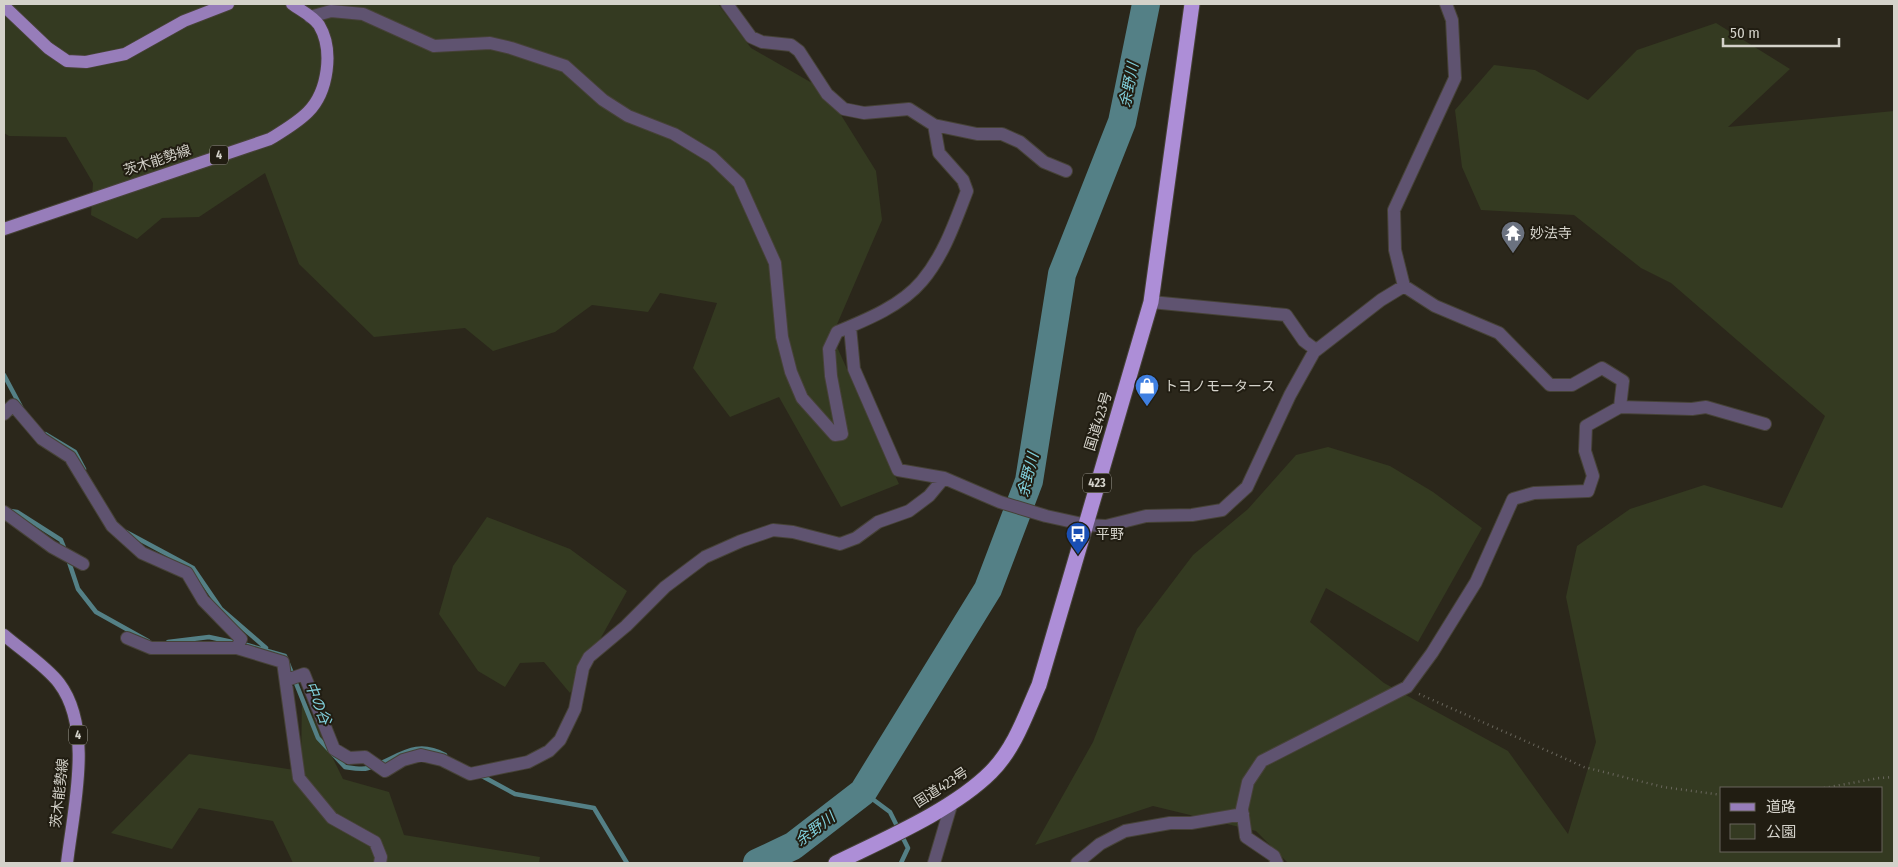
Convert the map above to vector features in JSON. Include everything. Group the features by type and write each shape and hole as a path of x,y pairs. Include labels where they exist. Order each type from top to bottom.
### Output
{"highway":[{"name":"国道423号","path":"836,863 952,802 992,772 1015,739 1039,684 1151,302 1192,4"}],"main road":[{"path":"4,6 48,48 67,60 86,62 125,54 184,21 228,4"},
{"name":"茨木能勢線","path":"4,229 270,138 291,126 309,111 321,88 327,66 326,44 318,25 292,4"},
{"name":"茨木能勢線","path":"4,635 58,683 72,706 78,736 79,756 67,863"}],"street":[{"path":"727,4 751,37 762,42 791,45 799,51 827,94 844,109 864,113 909,108 934,125 977,134 1002,134 1020,142 1044,162 1066,171"},
{"path":"1446,4 1452,20 1455,78 1394,210 1396,250 1404,286 1435,306 1499,333 1550,385 1572,385 1602,368 1623,381 1620,407"},
{"path":"310,17 331,12 363,14 434,46 490,43 512,48 565,66 603,100 628,116 674,134 712,157 739,183 775,263 782,336 791,372 802,398 834,435 842,434 831,376 829,349 837,332 888,309 921,283 934,265 953,228 967,191 963,180 938,153 934,125"},
{"path":"850,327 854,368 865,399 898,470 944,478 1000,502 1046,516 1087,525 1106,526 1146,516 1192,515 1222,510 1247,487 1290,395 1316,350 1380,300 1404,286"},
{"path":"1151,302 1286,315 1304,340 1316,350"},
{"path":"4,414 13,405 42,439 70,457 112,526 142,553 187,572 203,600 241,638 236,648"},
{"path":"1277,863 1274,856 1246,837 1242,814 1248,782 1262,761 1407,687 1432,653 1476,582 1513,499 1534,493 1588,491 1593,476 1584,452 1586,426 1620,407 1692,409 1706,407 1765,424"},
{"path":"287,680 304,674 334,749 349,758 365,757 385,770 403,760 422,755 442,760 470,774 528,762 549,751 560,740 575,709 583,668 589,656 626,626 665,587 705,557 741,541 773,530 793,532 840,544 856,538 878,522 908,511 929,496 944,478"},
{"path":"4,512 52,547 83,564"},
{"path":"127,638 151,648 236,648 283,662 287,680 299,778 332,818 375,842 381,857 380,863"},
{"path":"934,863 952,802"},
{"path":"1077,863 1100,844 1125,831 1170,823 1191,823 1242,814"}],"path":[{"path":"1407,687 1425,698 1584,767 1663,786 1720,795"},
{"path":"1830,787 1894,777"}],"green space":[{"path":"4,4 718,4 751,48 826,91 876,171 882,220 832,336 899,484 841,507 779,397 730,417 693,368 717,303 660,293 648,312 592,305 555,332 493,351 465,328 374,337 299,264 265,173 199,217 162,218 137,239 91,215 93,183 66,137 9,136 4,133"},
{"path":"1716,23 1790,69 1728,127 1894,111 1894,863 1288,863 1256,831 1153,806 1035,845 1093,742 1137,629 1193,555 1248,509 1296,455 1328,447 1390,466 1433,492 1482,528 1418,642 1326,588 1310,622 1384,683 1508,751 1568,834 1596,742 1566,597 1577,546 1630,509 1704,485 1782,508 1825,416 1671,283 1641,268 1574,215 1481,210 1462,167 1455,110 1494,65 1535,70 1588,100 1637,50"},
{"path":"487,517 570,549 627,591 570,693 544,662 520,663 505,687 478,671 439,614 453,566"},
{"path":"302,695 343,779 389,792 404,835 540,857 539,863 293,863 273,821 199,808 172,849 111,833 189,754 301,771"}],"waterway":[{"name":"余野川","path":"757,863 793,846 863,792 988,589 1029,481 1062,274 1122,122 1146,4"},
{"path":"4,375 21,407"},
{"path":"45,434 75,452 84,469"},
{"name":"中の谷","path":"10,511 17,512 61,540 65,550"},
{"path":"126,532 193,568 221,609 266,648"},
{"name":"中の谷","path":"68,559 78,589 96,612 148,641"},
{"name":"中の谷","path":"168,642 209,637 237,643"},
{"name":"中の谷","path":"247,645 285,656 318,738 345,767 368,768 414,749 434,750 445,755"},
{"name":"中の谷","path":"480,775 515,794 594,808 627,863"},
{"path":"863,792 890,812 908,848 901,863"}],"place":[{"name":"妙法寺","path":"1513,254"},
{"name":"トヨノモータース","path":"1147,407"},
{"name":"平野","path":"1078,555"}]}
